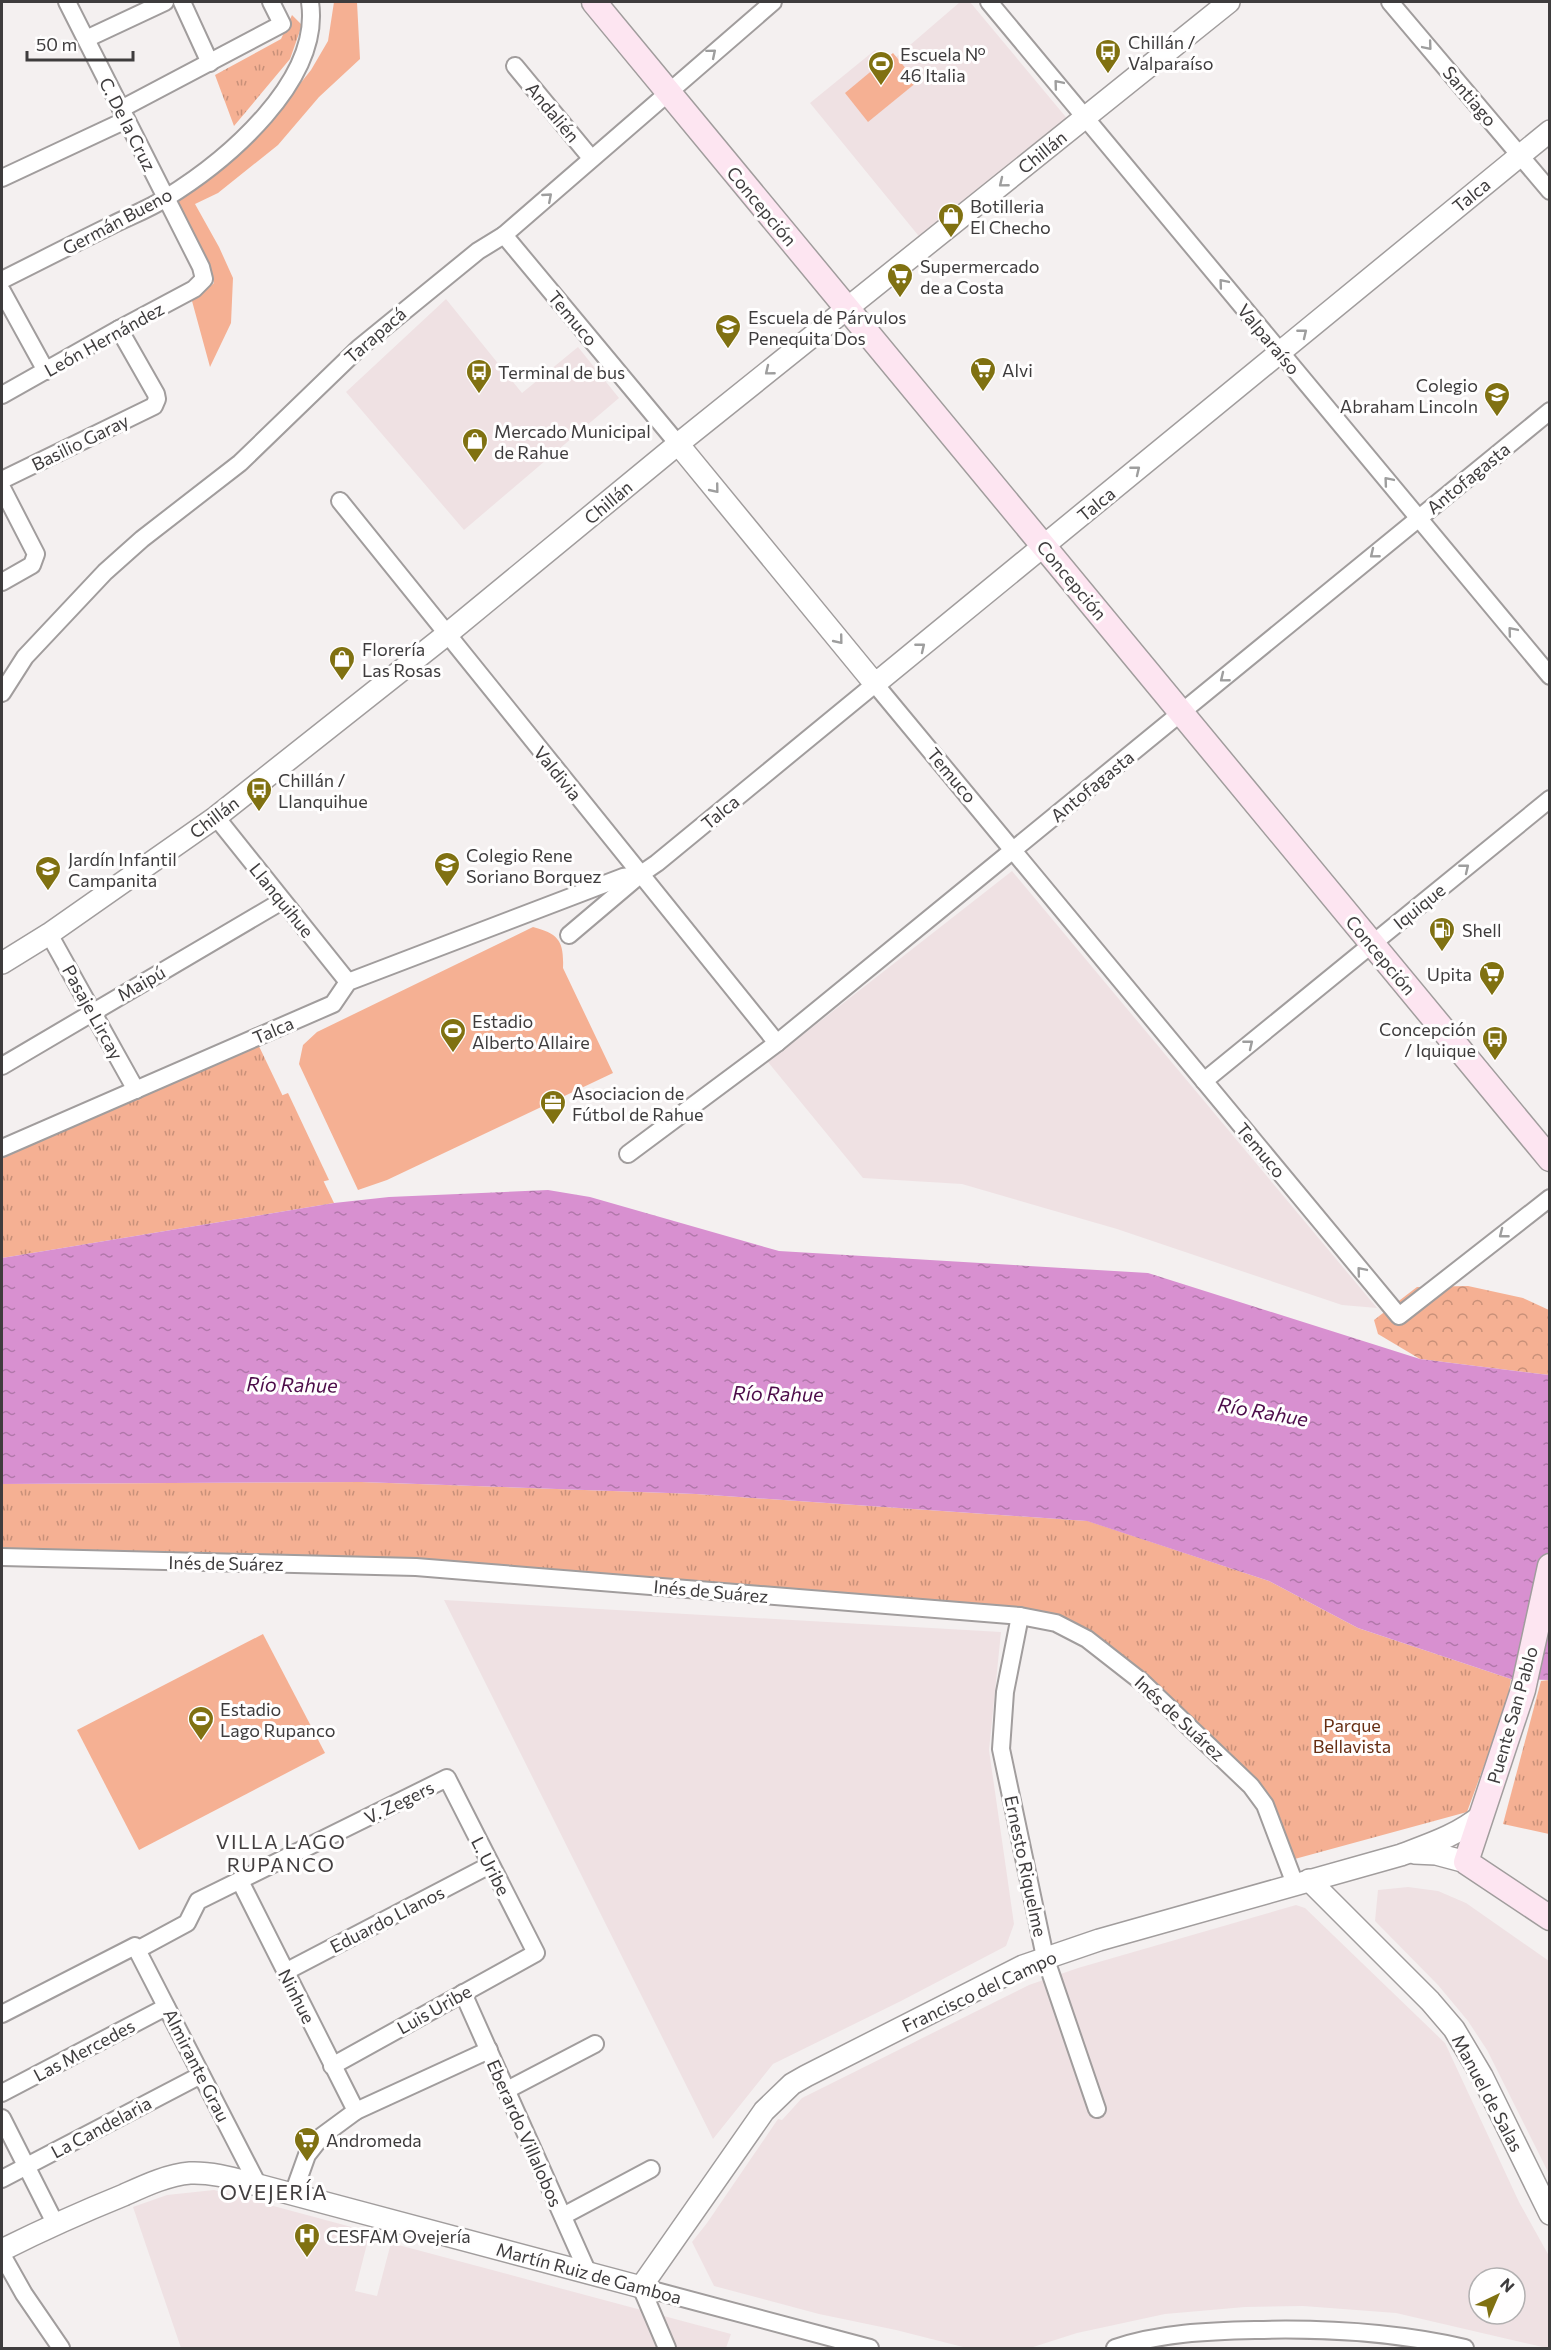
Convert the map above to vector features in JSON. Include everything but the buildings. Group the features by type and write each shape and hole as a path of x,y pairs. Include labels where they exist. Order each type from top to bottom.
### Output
{"main road":[{"name":"Concepción","path":"594,2 1550,1159"},
{"name":"Puente San Pablo","path":"1466,1862 1523,1690 1550,1566"},
{"path":"1466,1862 1550,1918"}],"street":[{"name":"C. De la Cruz","path":"67,2 201,267 204,279"},
{"path":"182,2 210,63"},
{"path":"2,178 123,114 282,24 271,2"},
{"name":"Germán Bueno","path":"2,280 165,199 239,144 277,99 302,61 312,15 310,2"},
{"name":"Tarapacá","path":"2,693 25,657 105,572 142,539 240,463 359,348 478,250 504,235 773,2"},
{"name":"Valparaíso","path":"989,2 1550,676"},
{"name":"Chillán","path":"2,963 49,934 216,817 446,635 678,444 1229,2"},
{"name":"Santiago","path":"1390,2 1550,191"},
{"path":"86,39 159,3"},
{"name":"Andalién","path":"515,66 591,158"},
{"name":"Talca","path":"569,935 640,874 657,863 1550,131"},
{"name":"Temuco","path":"504,235 1399,1316 1550,1198"},
{"name":"León Hernández","path":"2,395 119,328 194,290 204,279"},
{"path":"2,291 46,371"},
{"name":"Basilio Garay","path":"2,480 150,408 156,402 156,394 119,328"},
{"name":"Antofagasta","path":"628,1154 777,1043 1550,411"},
{"path":"2,488 36,554 35,561 28,568 2,582"},
{"name":"Valdivia","path":"340,501 777,1043"},
{"name":"Iquique","path":"1204,1082 1550,799"},
{"name":"Llanquihue","path":"216,817 348,982"},
{"name":"Talca","path":"2,1148 333,1004 348,982 623,877 640,874"},
{"name":"Maipú","path":"2,1066 282,901"},
{"name":"Pasaje Lircay","path":"49,934 136,1090"},
{"name":"Inés de Suárez","path":"2,1557 416,1568 1020,1616 1056,1623 1087,1639 1142,1682 1243,1778 1265,1805 1302,1882"},
{"name":"Ernesto Riquelme","path":"1020,1616 1005,1692 1002,1749 1045,1957 1097,2109"},
{"name":"L. Uribe","path":"447,1778 536,1953"},
{"name":"V. Zegers","path":"2,2014 187,1923 198,1901 447,1778"},
{"name":"Francisco del Campo","path":"641,2287 765,2111 792,2084 1023,1966 1045,1957 1073,1947 1401,1855 1446,1838 1468,1827 1482,1815"},
{"path":"1401,1855 1436,1854 1466,1862"},
{"name":"Eduardo Llanos","path":"285,1972 490,1865"},
{"name":"Ninhue","path":"240,1881 356,2111"},
{"name":"Manuel de Salas","path":"1302,1882 1430,2001 1454,2029 1482,2076 1550,2214"},
{"name":"Almirante Grau","path":"136,1948 258,2185"},
{"name":"Luis Uribe","path":"333,2066 536,1953"},
{"name":"Eberardo Villalobos","path":"463,1993 588,2273"},
{"name":"Las Mercedes","path":"2,2093 166,2007"},
{"path":"507,2090 595,2044"},
{"path":"293,2194 303,2163 311,2148 322,2136 356,2111 489,2050"},
{"name":"La Candelaria","path":"2,2179 201,2075"},
{"path":"2,2118 56,2223"},
{"path":"563,2216 651,2169"},
{"name":"Martín Ruiz de Gamboa","path":"2,2250 56,2223 148,2185 186,2174 214,2174 870,2349"},
{"path":"2,2255 24,2294 61,2349"},
{"path":"641,2287 667,2349"},
{"path":"1115,2349 1148,2339 1190,2333 1301,2328 1406,2336 1465,2349"}],"shaded area":[{"path":"960,2 970,2 1070,122 922,240 810,103 875,50 888,64"},
{"name":"Mercado Municipal de Rahue","path":"446,299 522,393 578,347 619,398 464,530 346,392"},
{"path":"1012,871 1377,1308 1342,1305 1117,1229 962,1184 863,1178 768,1062"},
{"path":"444,1600 1001,1632 989,1750 1014,1924 1006,1946 773,2064 713,2139"},
{"path":"1408,1887 1438,1891 1466,1903 1549,1961 1549,2174 1487,2050 1468,2021 1438,1985 1375,1921 1378,1890"},
{"path":"1296,1905 1305,1908 1445,2043 1519,2202 1549,2256 1549,2345 1547,2348 1396,2313 1303,2306 1245,2307 1165,2314 1077,2333 1030,2348 967,2348 819,2314 714,2286 692,2242 778,2119 782,2120 802,2098 1029,1985 1078,1968"},
{"path":"214,2190 370,2232 355,2291 377,2296 391,2243 731,2334 726,2348 181,2348 133,2207 167,2195"}],"green space":[{"path":"334,2 357,2 360,59 319,97 278,145 218,193 195,204 233,278 231,323 210,367 192,301 214,283 181,210 173,200 263,130 311,70 328,41"},
{"path":"292,15 302,25 290,59 234,126 215,75 281,39"},
{"name":"Escuela Nº 46 Italia","path":"893,53 917,82 868,122 845,93"},
{"name":"Estadio Alberto Allaire","path":"533,927 554,936 561,945 563,968 613,1073 387,1180 358,1190 299,1064 303,1045 317,1032"},
{"path":"256,1040 334,1203 2,1258 2,1152"},
{"path":"288,1093 329,1180 301,1187 263,1103"},
{"path":"1468,1286 1523,1298 1549,1310 1549,1375 1420,1359 1378,1334 1374,1320 1417,1287"},
{"name":"Parque Bellavista","path":"361,1482 696,1494 1088,1521 1269,1581 1358,1628 1511,1679 1507,1703 1467,1812 1291,1860 1268,1797 1056,1620 462,1567 2,1554 2,1484"},
{"name":"Estadio Lago Rupanco","path":"263,1634 325,1753 139,1850 77,1730"},
{"path":"1549,1680 1549,1834 1503,1824 1541,1681"}],"water":[{"name":"Río Rahue","path":"548,1190 590,1197 779,1251 1148,1273 1420,1359 1549,1375 1549,1680 1511,1679 1358,1628 1269,1581 1087,1521 696,1494 361,1482 2,1484 2,1258 334,1203 389,1197"}],"place":[{"name":"Chillán / Valparaíso","path":"1108,75"},
{"name":"Escuela Nº 46 Italia","path":"881,87"},
{"name":"Botilleria El Checho","path":"951,239"},
{"name":"Supermercado de a Costa","path":"900,299"},
{"name":"Escuela de Párvulos Penequita Dos","path":"728,350"},
{"name":"Alvi","path":"983,393"},
{"name":"Terminal de bus","path":"479,395"},
{"name":"Colegio Abraham Lincoln","path":"1497,418"},
{"name":"Mercado Municipal de Rahue","path":"475,464"},
{"name":"Florería Las Rosas","path":"342,682"},
{"name":"Chillán / Llanquihue","path":"259,813"},
{"name":"Colegio Rene Soriano Borquez","path":"447,888"},
{"name":"Jardín Infantil Campanita","path":"48,892"},
{"name":"Shell","path":"1442,953"},
{"name":"Upita","path":"1492,997"},
{"name":"Estadio Alberto Allaire","path":"453,1054"},
{"name":"Concepción / Iquique","path":"1495,1062"},
{"name":"Asociacion de Fútbol de Rahue","path":"553,1126"},
{"name":"Estadio Lago Rupanco","path":"201,1742"},
{"name":"Andromeda","path":"307,2163"},
{"name":"CESFAM Ovejería","path":"307,2259"}],"district":[{"name":"VILLA LAGO RUPANCO","path":"281,1852"},
{"name":"OVEJERÍA","path":"274,2191"}]}
